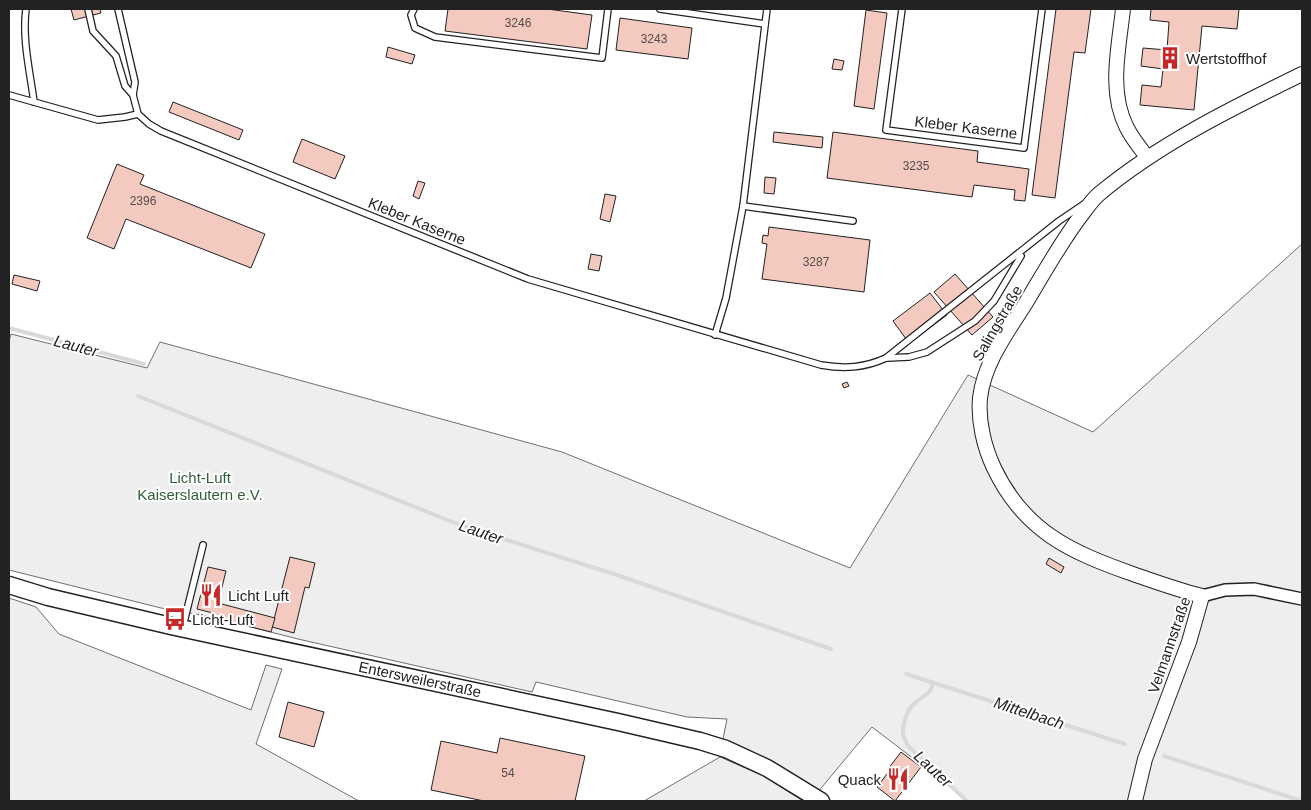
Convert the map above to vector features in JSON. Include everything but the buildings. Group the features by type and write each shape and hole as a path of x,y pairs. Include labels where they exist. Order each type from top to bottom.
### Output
{"main road":[{"name":"Entersweilerstraße","path":"9,585 48,597 183,628 700,741 726,749 767,768 821,801"}],"street":[{"path":"1123,9 1116,87 1118,107 1127,128 1147,157"},
{"name":"Salingstraße","path":"1202,596 1093,560 1052,538 1016,504 1000,479 987,452 980,419 980,397 987,370 1000,346 1074,224 1096,196 1147,157 1248,100 1302,74"},
{"name":"Velmannstraße","path":"1135,801 1145,759 1189,642 1202,596 1225,590 1254,589 1302,599"}],"lane":[{"path":"26,9 27,52 34,102"},
{"path":"88,9 93,31 116,56 125,86 133,95"},
{"path":"9,96 98,120 138,114 133,95 135,82 118,9"},
{"path":"414,9 411,15 415,28 436,37 602,58 608,9"},
{"path":"660,9 765,24"},
{"path":"715,335 726,298 743,206 767,9"},
{"name":"Kleber Kaserne","path":"902,9 886,130 1024,148 1042,9"},
{"name":"Kleber Kaserne","path":"138,114 160,131 528,279 715,335 828,366 865,366 886,358"},
{"path":"886,358 1059,220 1096,196"},
{"path":"743,206 853,221"},
{"path":"886,358 909,357 927,352 975,321 994,301 1014,264 1026,248"},
{"path":"183,628 203,545"}],"green space":[{"name":"Licht-Luft Kaiserslautern e.V.","path":"1302,244 1302,801 969,801 872,727 817,793 769,763 723,739 727,719 687,717 536,682 532,692 298,639 212,617 161,608 9,570 9,341 11,334 147,368 160,342 562,452 850,568 968,375 1093,432"},
{"path":"9,598 36,607 59,634 251,710 266,665 282,669 256,744 359,801 9,800"},
{"path":"720,757 762,775 803,801 644,801"}],"waterway":[{"name":"Lauter","path":"9,328 144,364"},
{"name":"Lauter","path":"138,396 460,525 617,575 831,649"},
{"name":"Mittelbach","path":"906,674 1125,744"},
{"name":"Lauter","path":"933,682 928,693 908,711 903,735 908,746 967,801"},
{"name":"Mittelbach","path":"1164,756 1302,801"}],"place":[{"name":"Wertstoffhof","path":"1170,58"},
{"name":"Licht Luft","path":"211,595"},
{"name":"Licht-Luft","path":"175,619"},
{"name":"Quack","path":"898,779"}]}
